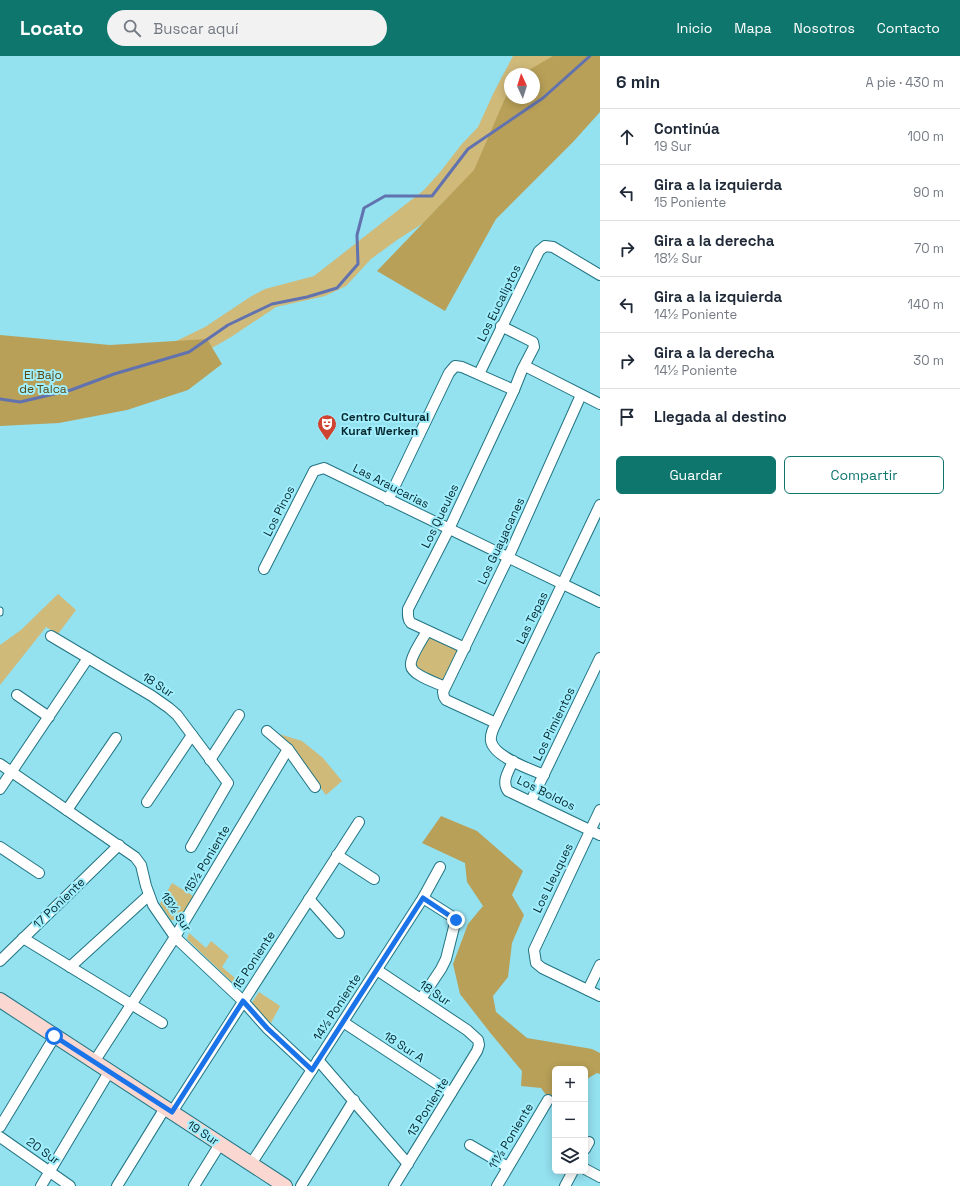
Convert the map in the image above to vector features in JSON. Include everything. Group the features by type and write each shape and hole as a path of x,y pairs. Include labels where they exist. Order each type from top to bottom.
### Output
{"street":[{"name":"Los Eucaliptos","path":"479,374 501,326 539,251 545,246 553,247 600,275"},
{"name":"Los Queules","path":"465,648 409,621 408,609 449,529 534,347 533,342 501,326"},
{"path":"388,500 448,373 455,366 462,367 514,390"},
{"path":"525,366 600,404"},
{"name":"Los Guayacanes","path":"445,692 508,558 581,395"},
{"name":"Las Araucarias","path":"321,468 328,469 388,500 600,602"},
{"name":"Los Pinos","path":"264,569 314,471 321,468"},
{"name":"Las Tepas","path":"513,761 497,752 491,743 490,736 600,505"},
{"path":"427,631 411,660 411,666 415,673 445,692 446,700 496,723"},
{"name":"18 Sur","path":"51,636 152,696 169,708 177,715 228,783 191,847"},
{"path":"0,789 88,658"},
{"name":"Los Pimientos","path":"531,802 600,658"},
{"path":"17,695 49,717"},
{"path":"210,760 238,715"},
{"path":"267,731 288,749 315,787"},
{"path":"147,802 192,735"},
{"path":"67,810 116,738"},
{"name":"15½ Poniente","path":"94,1062 175,937 288,749"},
{"path":"513,761 544,775"},
{"name":"Los Boldos","path":"513,761 505,779 505,786 508,791 600,834"},
{"name":"18½ Sur","path":"0,764 132,854 141,865 149,895 158,914 175,937 243,1001 267,1028 312,1070"},
{"name":"Los Lleuques","path":"588,990 542,968 536,963 534,958 534,950 600,810"},
{"name":"15 Poniente","path":"117,1186 243,1001 359,822"},
{"name":"17 Poniente","path":"0,961 119,845"},
{"path":"0,847 39,873"},
{"path":"338,855 374,879"},
{"name":"14½ Poniente","path":"250,1164 377,970 423,898 440,867"},
{"path":"70,967 149,895"},
{"path":"421,1000 446,959 456,920 423,898"},
{"path":"309,899 339,933"},
{"path":"23,938 162,1023"},
{"path":"600,965 588,990 600,996"},
{"name":"18 Sur","path":"377,970 467,1030 478,1040"},
{"name":"19 Sur","path":"3,1003 250,1164 267,1181 285,1186"},
{"name":"18 Sur A","path":"343,1022 451,1093"},
{"path":"0,1127 54,1036"},
{"name":"13 Poniente","path":"394,1186 477,1051 478,1040"},
{"path":"318,1060 408,1164"},
{"path":"41,1186 109,1072"},
{"path":"301,1186 354,1100"},
{"name":"11½ Poniente","path":"497,1186 548,1100"},
{"name":"20 Sur","path":"0,1137 70,1186"},
{"path":"194,1186 220,1144"},
{"path":"470,1145 508,1167"},
{"path":"588,1171 600,1177"},
{"path":"565,1186 571,1174"}],"green space":[{"path":"513,56 558,56 543,63 537,68 507,68"},
{"path":"553,56 600,56 600,112 573,142 496,219 445,311 377,271 474,170 504,101 504,104 540,104 540,68 532,68"},
{"path":"504,73 504,104 515,104 465,189 439,213 371,259 346,286 325,296 276,307 231,337 186,363 144,383 135,384 92,400 57,400 24,403 0,398 0,349 12,357 27,357 47,353 71,351 95,355 116,361 133,362 205,327 250,297 265,289 314,276 424,190 478,127"},
{"name":"El Bajo de Talca","path":"0,335 110,345 207,339 222,364 188,390 127,410 59,423 0,426"},
{"path":"58,594 76,610 58,634 46,627 0,685 0,645 21,630"},
{"path":"427,631 465,648 445,687 415,673 411,660"},
{"path":"279,734 302,741 323,758 342,781 326,795"},
{"path":"441,816 477,831 523,871 512,895 524,915 512,943 508,977 493,996 496,1012 527,1038 592,1049 600,1053 600,1074 597,1073 588,1078 588,1066 552,1066 552,1094 549,1099 541,1088 521,1086 522,1071 460,994 453,964 468,924 483,906 467,882 465,863 422,843"},
{"path":"172,883 193,896 181,921 171,920 160,904"},
{"path":"189,933 206,948 211,941 229,956 222,967 235,978 233,983 187,939"},
{"path":"259,992 280,1006 271,1023 251,1004"}],"waterway":[{"path":"0,399 20,402 71,390 114,374 189,352 228,325 272,304 307,297 337,288 358,264 357,235 364,208 385,196 432,196 468,149 543,98 590,56"}],"place":[{"name":"Centro Cultural Kuraf Werken","path":"327,441"}],"route":[{"path":"54,1036 172,1112 243,1001 267,1028 312,1070 423,898 456,920"}]}
